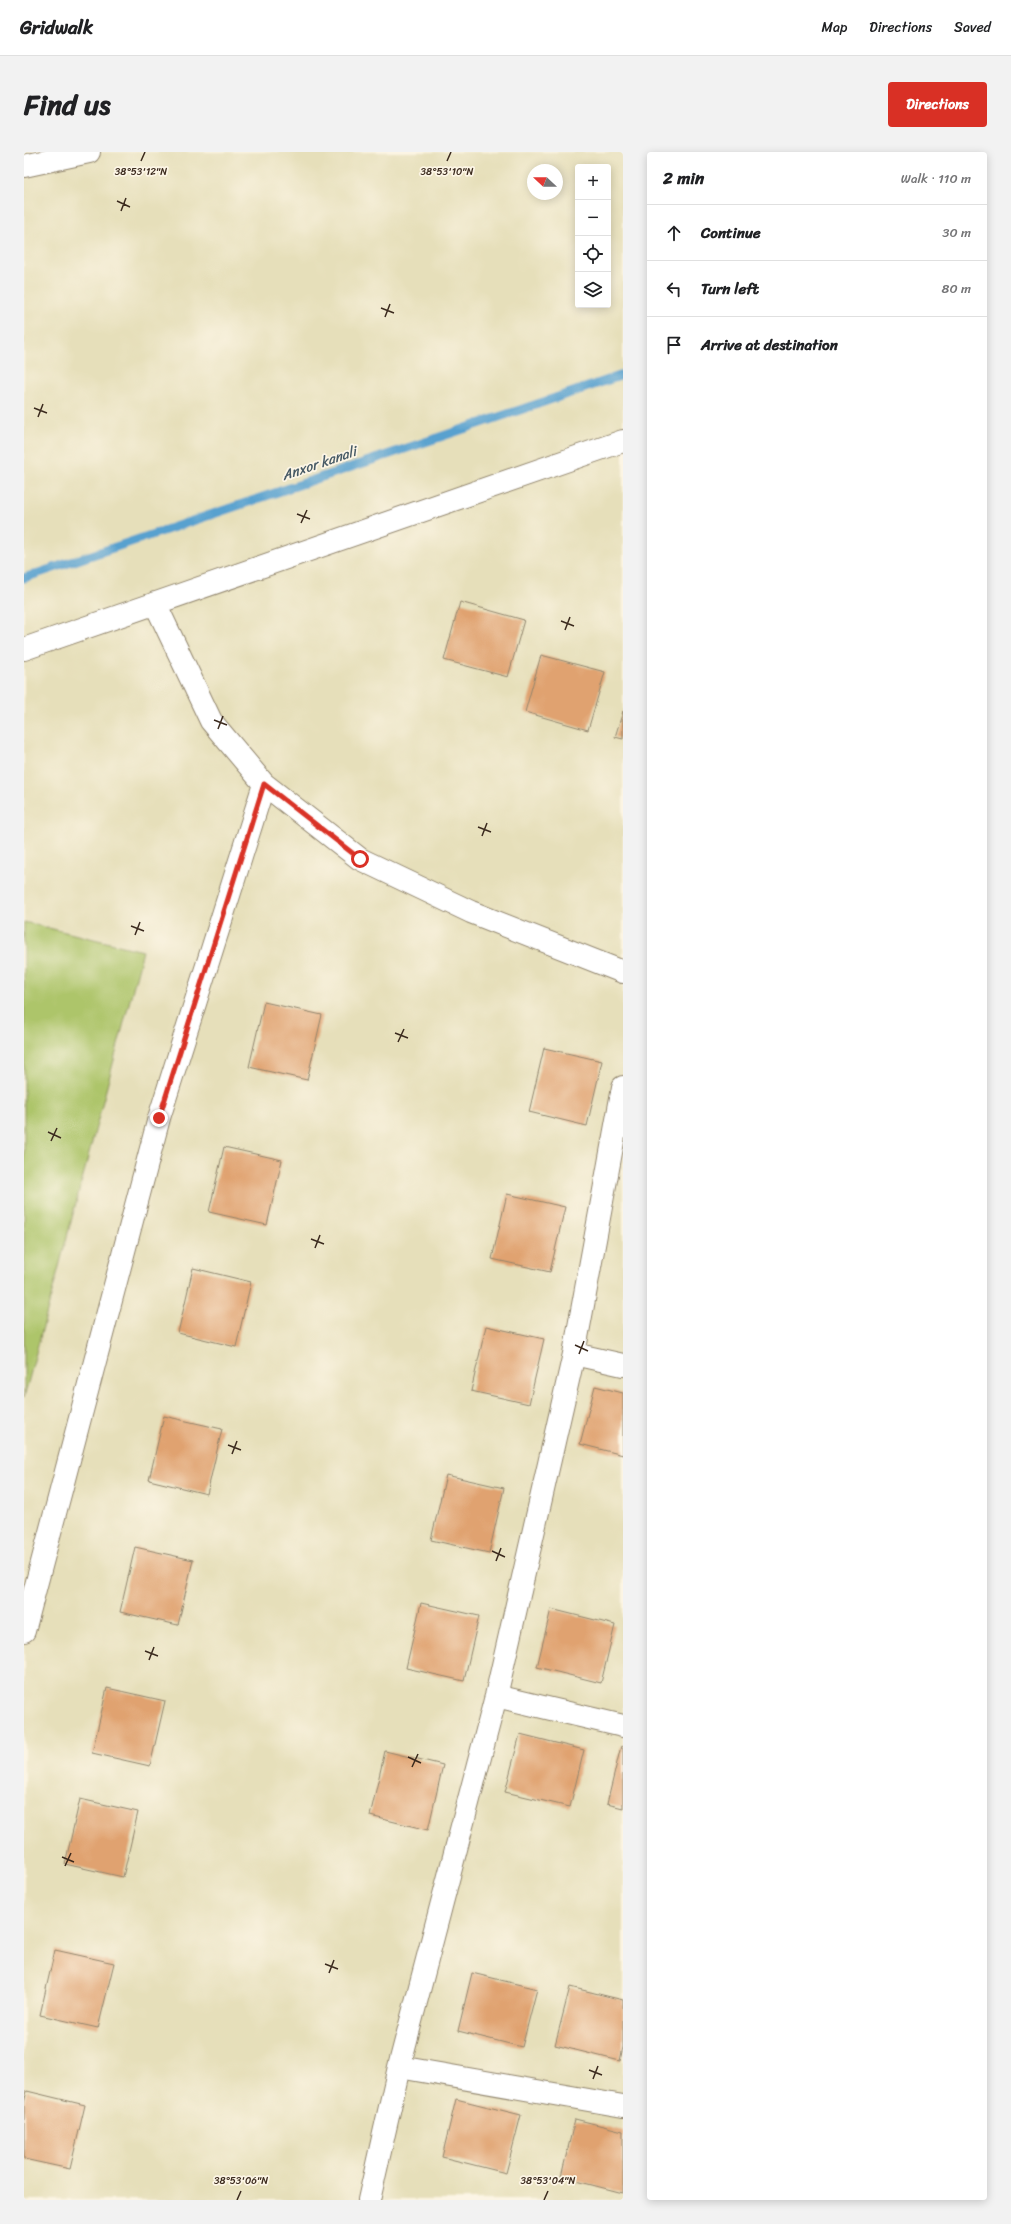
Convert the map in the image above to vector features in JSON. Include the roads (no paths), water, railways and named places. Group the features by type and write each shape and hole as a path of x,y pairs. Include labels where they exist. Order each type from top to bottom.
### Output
{"street":[{"path":"24,166 68,154 89,152"},
{"path":"24,649 623,441"},
{"path":"155,603 211,720 264,784 360,859 471,912 623,972"},
{"path":"24,1631 159,1118 264,784"},
{"path":"369,2200 399,2067 496,1696 574,1354 623,1087"},
{"path":"574,1354 623,1366"},
{"path":"496,1696 623,1726"},
{"path":"399,2067 623,2106"}],"waterway":[{"name":"Anxor kanali","path":"24,578 623,375"}]}
